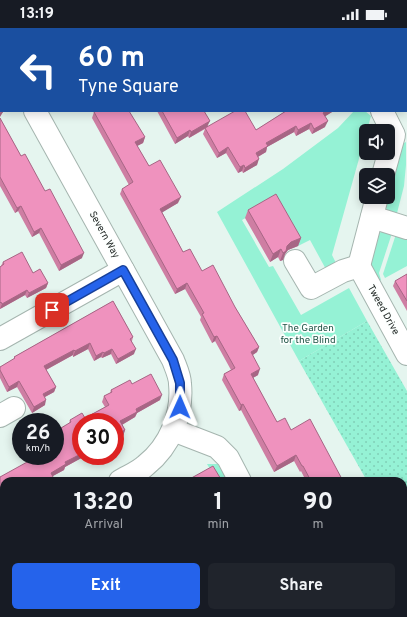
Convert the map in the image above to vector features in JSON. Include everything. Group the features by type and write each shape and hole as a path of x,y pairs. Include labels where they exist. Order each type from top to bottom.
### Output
{"street":[{"name":"Severn Way","path":"36,112 173,360 180,383 180,407 173,430 162,450 146,466 127,477"},
{"path":"382,112 394,135 385,168"},
{"path":"295,261 311,288 343,271 359,266 375,207 407,228"},
{"name":"Tweed Drive","path":"359,266 407,354"},
{"path":"0,339 123,270"},
{"path":"173,430 217,447 228,458 238,477"}],"green space":[{"name":"The Garden for the Blind","path":"353,112 366,112 371,116 369,124 359,124 359,159 332,255 338,267 328,273 310,240 298,246 273,203 242,220 269,267 273,266 301,315 349,288 367,321 299,361 217,212 283,169 338,128"},
{"path":"406,142 406,165 404,186 396,217 387,210 385,204 395,204 395,168 393,168 400,145"},
{"path":"384,230 393,230 379,273 381,280 376,283 367,265 375,236"},
{"path":"397,231 407,234 407,266 385,278 383,274"},
{"path":"367,321 407,391 407,477 365,477 299,361"},
{"path":"207,464 218,464 225,477 215,477"}],"building":[{"path":"94,112 130,112 145,137 135,142 149,166 160,160 181,197 160,209 183,252 190,249 202,271 213,265 235,307 259,347 251,352 260,369 251,374 277,422 285,418 291,430 310,419 341,477 309,477 296,455 277,466 243,404 241,405 224,374 235,368 217,336 214,337 202,314 204,313 187,283 177,289 122,189 133,182"},
{"path":"163,112 205,112 210,121 177,138"},
{"path":"233,112 246,112 256,130 284,112 324,112 323,113 328,121 314,129 311,123 298,130 296,126 266,143 268,146 256,153 259,159 245,168 244,165 240,167 228,147 219,153 205,128"},
{"path":"0,118 21,156 25,154 45,191 50,189 84,253 61,265 41,228 34,232 21,206 17,208 0,177"},
{"path":"276,194 301,238 291,242 287,246 286,251 283,253 281,249 273,254 248,210"},
{"path":"22,252 33,273 40,269 48,283 29,293 27,290 2,304 1,302 0,303 0,267 4,264 3,262"},
{"path":"407,274 407,301 395,281"},
{"path":"113,301 133,337 130,339 136,349 118,359 112,349 96,356 90,343 44,366 56,387 43,394 46,400 34,407 19,381 9,387 0,370 0,367 15,358 14,357"},
{"path":"151,374 162,395 136,409 137,412 124,419 124,413 94,413 109,405 104,396 112,392 111,390 130,380 132,384"},
{"path":"72,419 72,458 65,462 66,464 51,473 53,477 0,477 22,465 64,465 64,426 71,422 70,420"},
{"path":"213,466 220,477 193,477"}],"route":[{"path":"52,310 123,270 173,360 180,383 180,407"}]}
